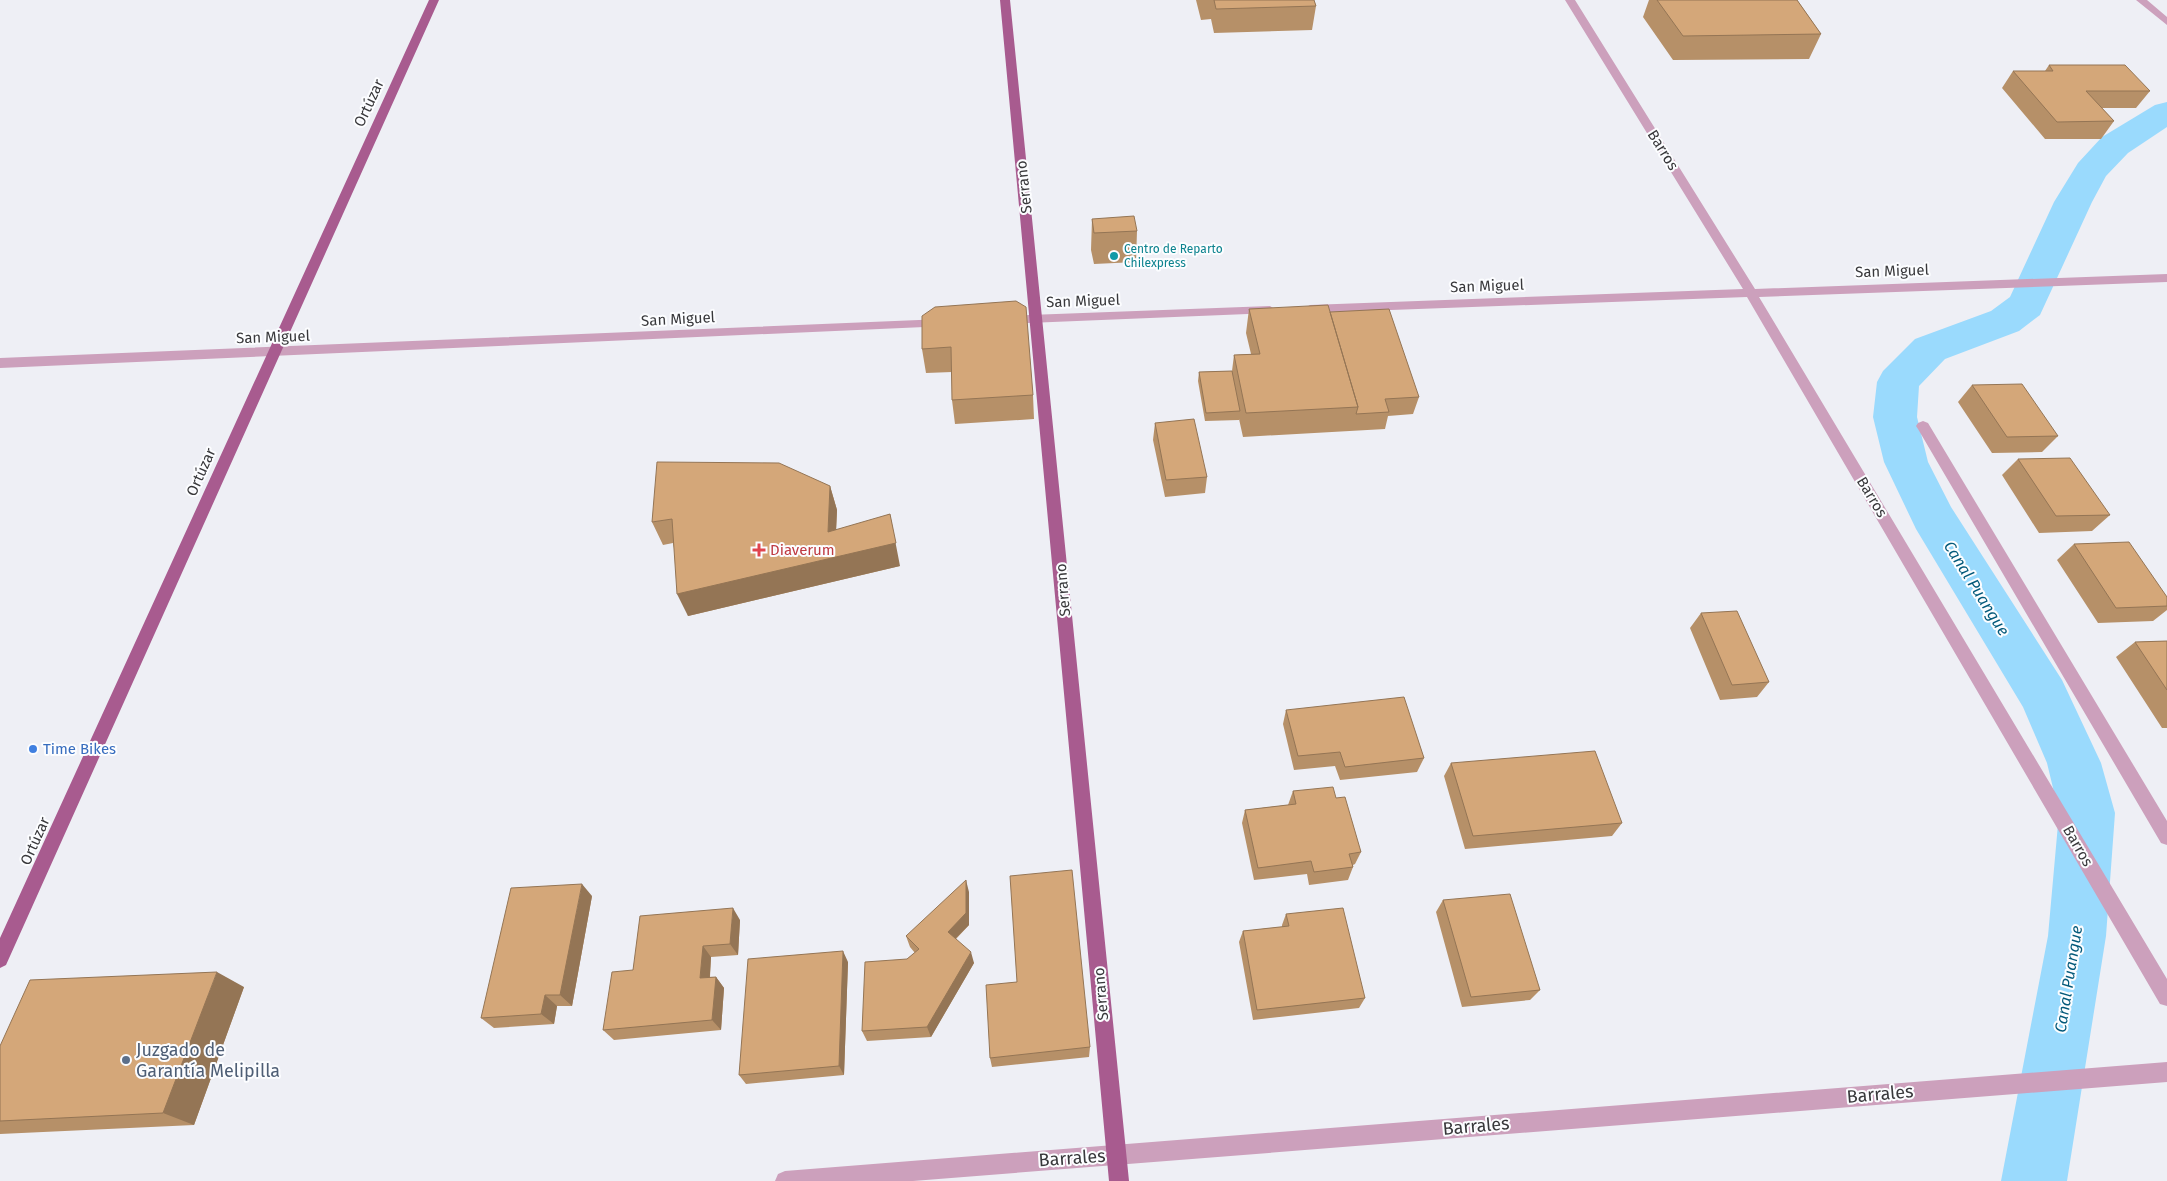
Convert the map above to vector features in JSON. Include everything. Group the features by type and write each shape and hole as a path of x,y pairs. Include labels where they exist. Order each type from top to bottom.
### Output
{"main road":[{"name":"Ortúzar","path":"0,958 272,353 434,0"},
{"name":"Serrano","path":"1005,0 1119,1181"}],"street":[{"name":"Barros","path":"1570,0 1751,293 2167,997"},
{"path":"2142,0 2167,22"},
{"name":"San Miguel","path":"997,321 2167,278"},
{"name":"San Miguel","path":"0,363 272,353 957,322"},
{"path":"1923,426 2167,837"},
{"name":"Barrales","path":"785,1181 2167,1072"}],"building":[{"path":"1214,0 1314,0 1316,6 1216,9"},
{"path":"1657,0 1797,0 1821,34 1683,36"},
{"path":"2049,65 2125,65 2150,91 2086,91 2114,121 2057,122 2013,71 2053,71"},
{"path":"1134,216 1137,231 1094,233 1092,219"},
{"path":"1016,301 1026,307 1033,395 952,400 951,347 922,349 922,316 935,307"},
{"path":"1328,305 1358,407 1246,413 1234,355 1260,354 1249,309"},
{"path":"1389,309 1419,397 1385,399 1389,412 1356,414 1358,407 1330,312"},
{"path":"1232,371 1240,411 1206,413 1199,372"},
{"path":"2022,384 2058,436 2007,437 1972,385"},
{"path":"1194,419 1207,477 1166,480 1155,423"},
{"path":"2070,458 2110,515 2056,516 2018,459"},
{"name":"Diaverum","path":"657,462 779,463 830,486 828,532 890,514 896,543 677,594 672,519 652,522"},
{"path":"2129,542 2167,597 2167,606 2116,608 2074,544"},
{"path":"1737,611 1769,682 1732,685 1701,613"},
{"path":"2167,641 2167,690 2135,642"},
{"path":"1404,697 1424,758 1345,767 1340,752 1298,756 1286,710"},
{"path":"1595,751 1622,823 1473,836 1451,763"},
{"path":"1333,787 1336,798 1345,797 1361,852 1349,854 1353,867 1314,872 1311,861 1258,868 1245,810 1296,804 1293,791"},
{"path":"1072,870 1090,1047 990,1058 986,985 1017,982 1010,876"},
{"path":"966,880 966,913 948,932 971,952 927,1027 862,1031 865,962 907,959 919,949 906,936"},
{"path":"582,884 560,995 545,995 541,1014 481,1018 511,888"},
{"path":"1510,894 1540,990 1471,997 1443,900"},
{"path":"733,908 730,944 703,946 700,978 716,977 712,1020 603,1030 612,972 633,970 640,916"},
{"path":"1343,908 1365,998 1257,1010 1243,931 1289,926 1286,914"},
{"path":"843,951 839,1066 739,1075 748,959"},
{"name":"Juzgado de Garantía Melipilla","path":"217,972 163,1113 0,1121 0,1046 30,980"}],"waterway":[{"name":"Canal Puangue","path":"2034,1181 2077,936 2087,813 2074,763 2044,696 1932,516 1906,462 1895,417 1898,382 1930,349 2005,321 2026,305 2073,202 2091,171 2115,145 2167,112"}],"place":[{"name":"Centro de Reparto Chilexpress","path":"1114,256"},
{"name":"Diaverum","path":"759,550"},
{"name":"Time Bikes","path":"33,749"},
{"name":"Juzgado de Garantía Melipilla","path":"126,1060"}]}
